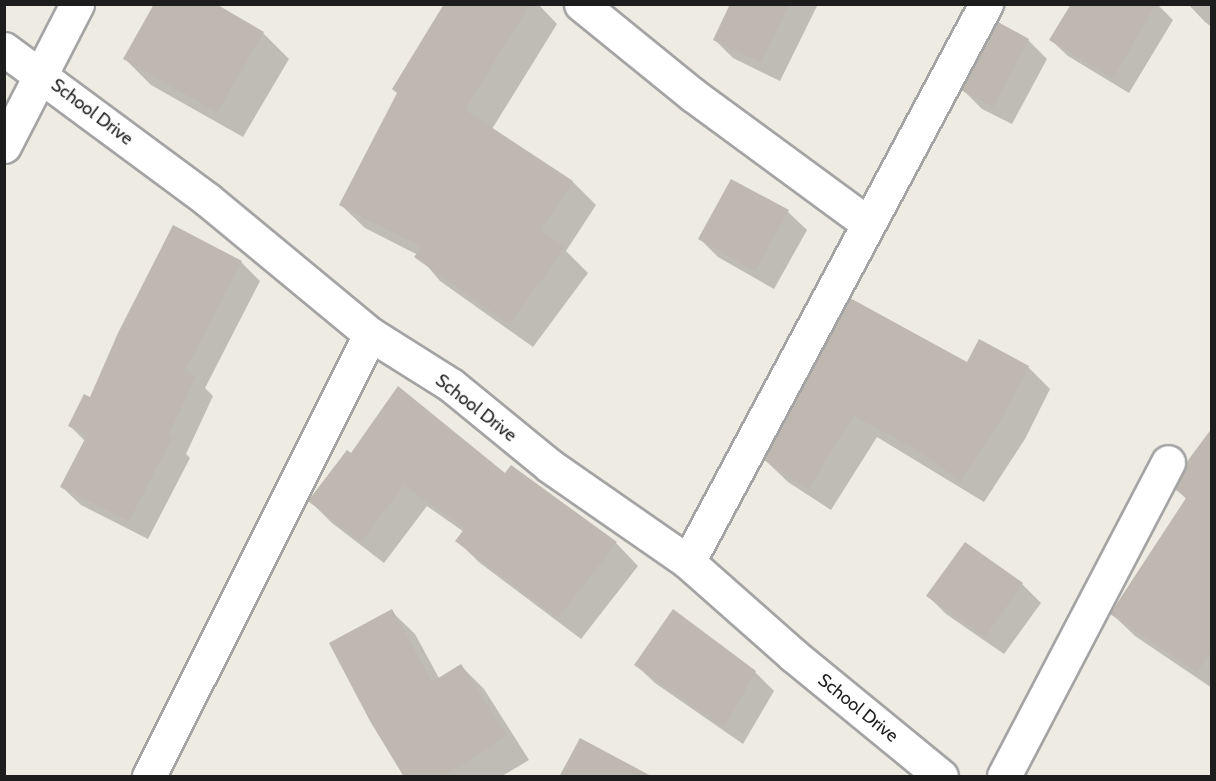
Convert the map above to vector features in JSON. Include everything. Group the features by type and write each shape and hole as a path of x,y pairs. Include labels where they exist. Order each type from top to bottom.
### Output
{"street":[{"path":"4,146 77,4"},
{"path":"580,4 693,96 867,223"},
{"path":"688,562 867,223 986,4"},
{"name":"School Drive","path":"4,49 208,200 370,334 451,386 550,466 688,562 793,656 941,777"},
{"path":"149,777 370,334"},
{"path":"1004,777 1168,462"}],"building":[{"path":"154,4 216,4 264,32 217,112 123,59"},
{"path":"444,4 530,4 465,110 573,181 541,230 565,248 509,324 414,257 422,247 339,205 397,93 392,89"},
{"path":"730,4 790,4 761,63 713,40"},
{"path":"1071,4 1156,4 1113,78 1049,40"},
{"path":"998,22 1029,39 993,107 961,90"},
{"path":"731,179 789,210 755,271 698,239"},
{"path":"173,225 242,261 185,371 196,376 168,436 172,438 129,521 60,487 87,435 68,426 84,394 90,397 118,333"},
{"path":"850,298 967,362 979,339 1029,366 1003,416 961,481 912,447 854,416 808,489 764,460"},
{"path":"398,386 505,473 511,465 617,542 558,618 455,541 465,528 404,485 361,542 308,501 347,450 351,453"},
{"path":"1212,428 1212,650 1197,672 1110,614 1186,498 1175,489 1186,463"},
{"path":"965,542 1023,583 985,637 926,596"},
{"path":"392,609 432,682 461,664 507,736 442,777 404,777 370,721 329,643"},
{"path":"673,609 756,671 724,727 634,665"},
{"path":"580,738 653,777 559,777"}]}
